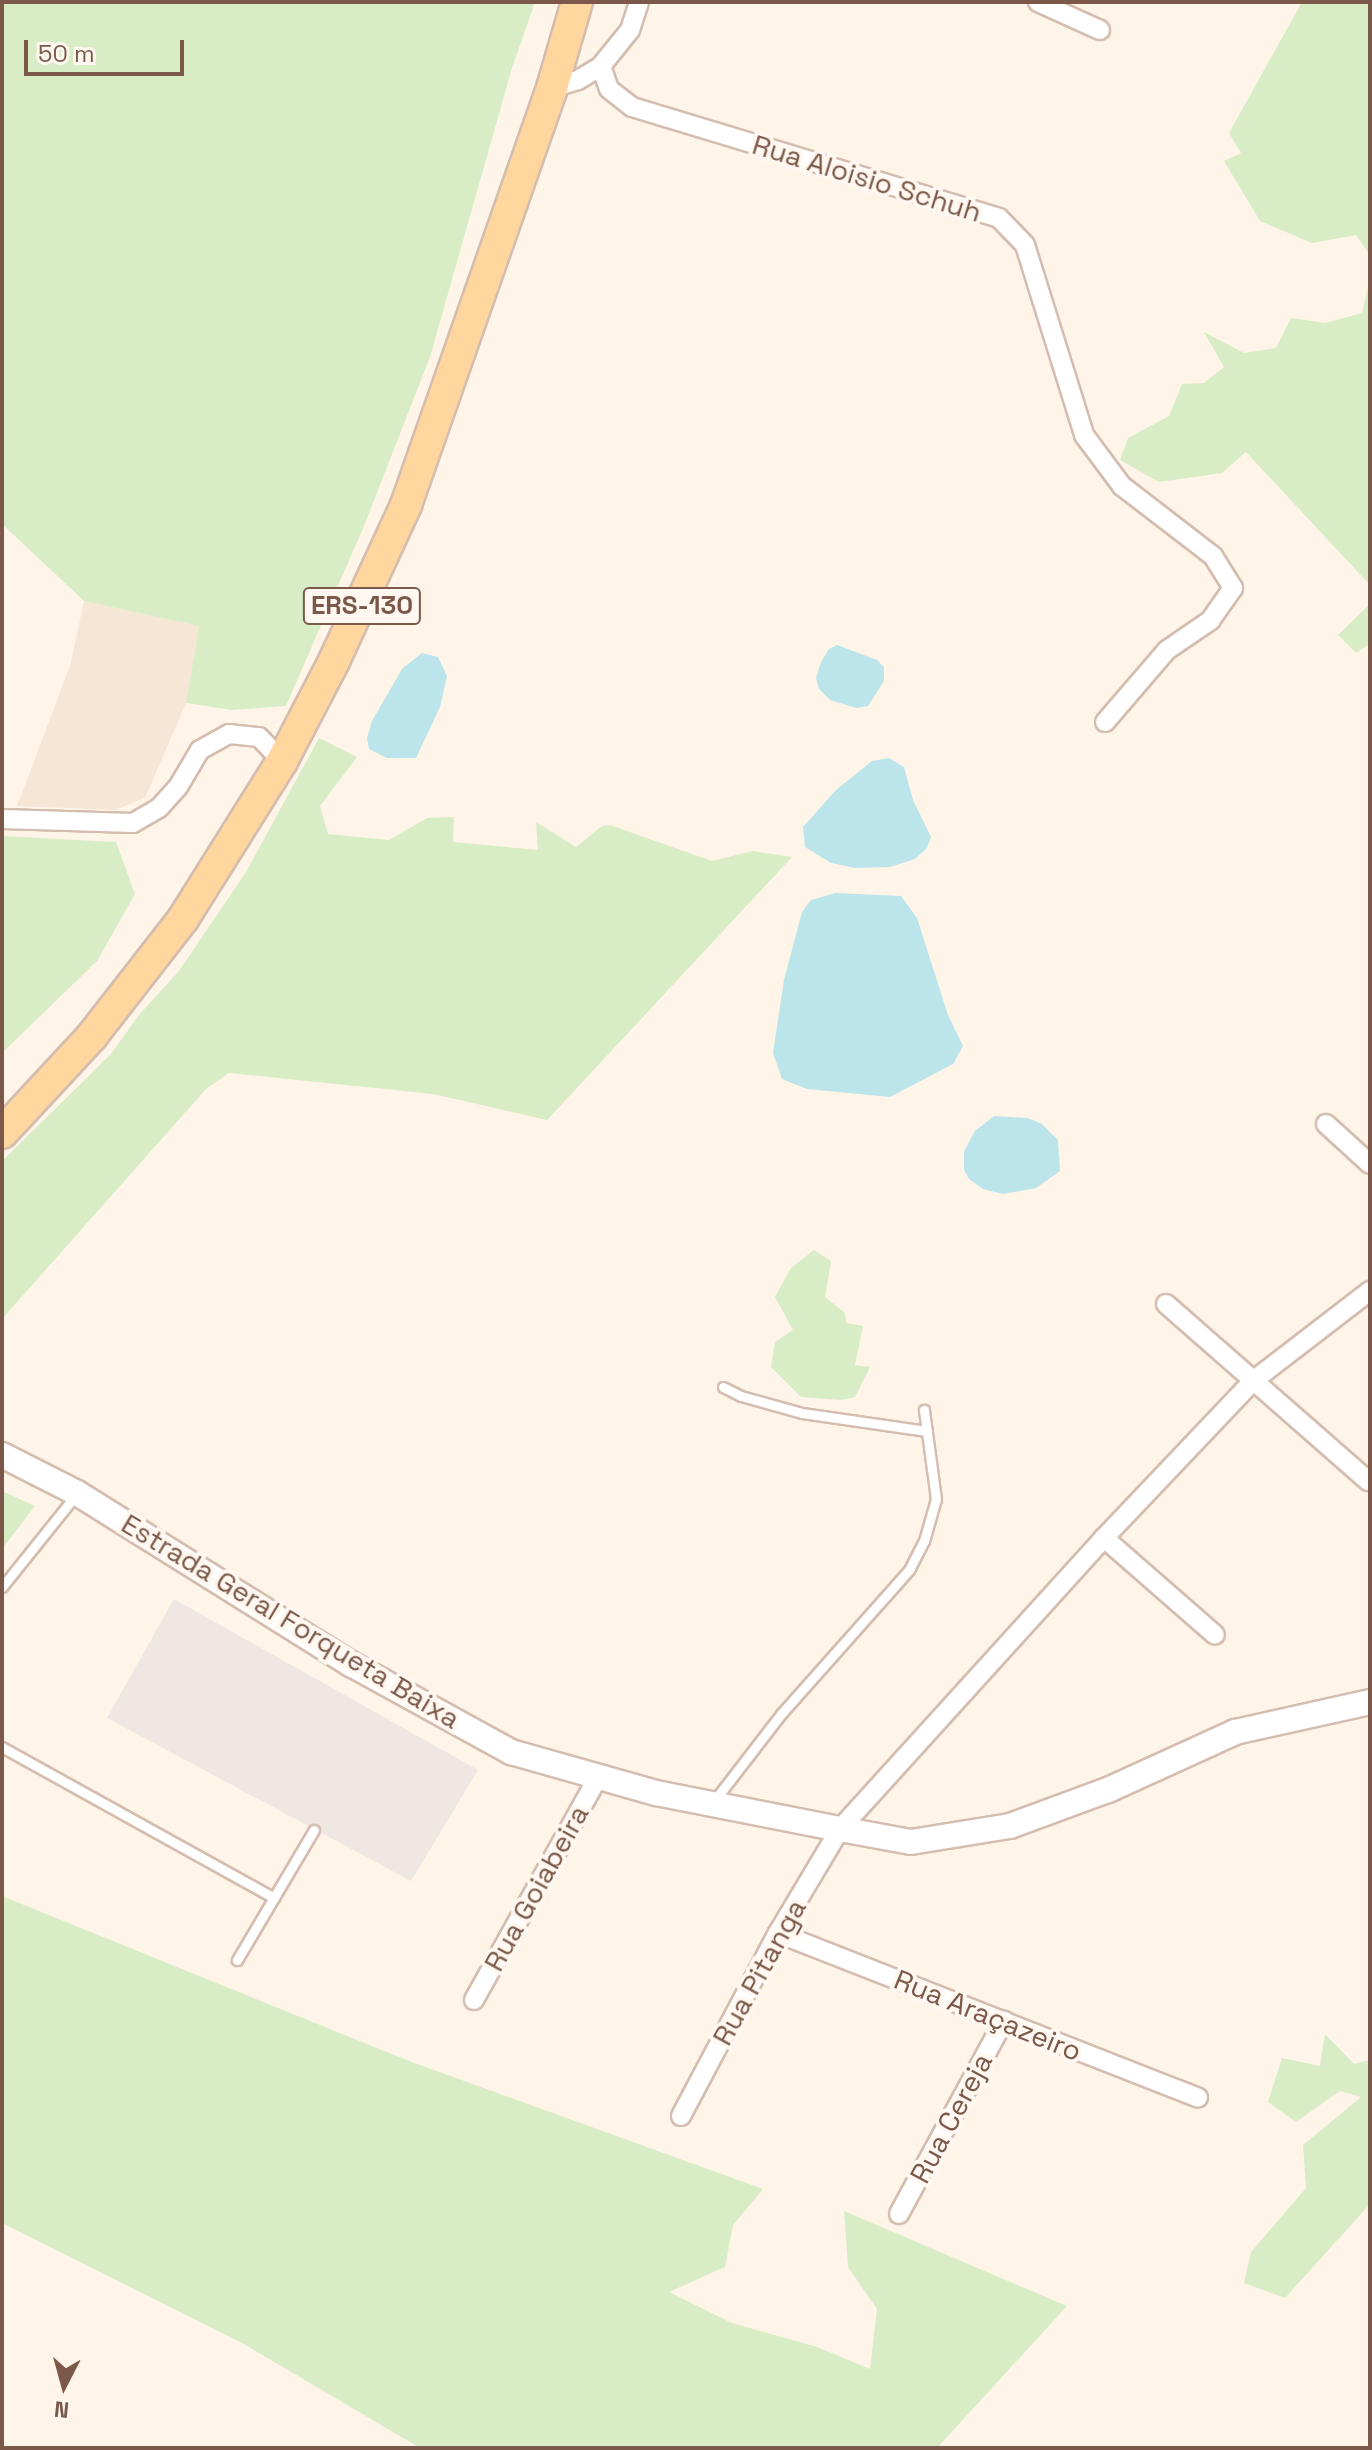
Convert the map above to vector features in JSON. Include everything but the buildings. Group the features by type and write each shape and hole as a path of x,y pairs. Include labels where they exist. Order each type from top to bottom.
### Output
{"main road":[{"name":"ERS-130","path":"2,1133 92,1036 183,919 282,761 372,585 406,505 552,88 577,2"}],"street":[{"path":"552,88 578,80 601,66 630,30 639,2"},
{"path":"1038,2 1100,30"},
{"name":"Rua Aloisio Schuh","path":"601,66 609,89 632,107 999,218 1025,245 1084,435 1122,486 1213,556 1233,588 1211,620 1167,650 1105,722"},
{"path":"2,819 133,823 159,808 178,787 200,750 229,734 259,737 282,761"},
{"path":"1326,1124 1370,1164"},
{"name":"Rua Pitanga","path":"681,2116 778,1933 840,1829 1104,1538 1253,1381 1370,1291"},
{"path":"1166,1304 1368,1481"},
{"name":"Estrada Geral Forqueta Baixa","path":"2,1455 77,1493 351,1664 511,1752 598,1777 712,1804 911,1842 1010,1826 1108,1790 1235,1732 1370,1702"},
{"path":"1104,1538 1215,1635"},
{"name":"Rua Goiabeira","path":"474,2000 598,1777"},
{"name":"Rua Araçazeiro","path":"778,1933 1198,2098"},
{"name":"Rua Cereja","path":"899,2214 1004,2021"}],"lane":[{"path":"723,1387 741,1396 802,1413 927,1431"},
{"path":"712,1804 781,1714 909,1570 924,1541 936,1499 924,1410"},
{"path":"2,1587 77,1493"},
{"path":"2,1747 274,1898"},
{"path":"237,1960 314,1830"}],"shaded area":[{"path":"84,601 199,626 186,703 145,798 115,810 17,806 70,666"},
{"path":"174,1599 478,1770 411,1881 107,1718"}],"green space":[{"path":"2,2 535,2 512,68 430,357 364,526 286,706 232,710 186,703 199,626 84,601 2,524"},
{"path":"1302,2 1370,2 1370,255 1356,235 1312,243 1260,221 1224,161 1241,153 1229,133"},
{"path":"1370,277 1370,585 1246,452 1222,473 1159,482 1120,460 1128,438 1169,416 1182,384 1204,383 1224,367 1204,332 1244,353 1276,348 1291,318 1325,323 1362,313"},
{"path":"1370,604 1370,644 1356,653 1338,635"},
{"path":"319,738 357,757 320,806 328,834 389,840 427,818 454,817 453,842 538,850 536,822 576,847 602,826 610,825 712,861 753,851 792,857 547,1120 433,1094 229,1073 206,1089 2,1319 2,1161 111,1054 138,1016 179,971 246,872"},
{"path":"2,836 116,842 135,894 97,961 2,1053"},
{"path":"814,1250 831,1261 825,1297 845,1313 846,1323 863,1326 855,1365 870,1367 855,1397 841,1400 801,1397 771,1367 775,1342 793,1330 775,1297 791,1268"},
{"path":"2,1491 35,1506 2,1549"},
{"path":"2,1896 409,2061 763,2189 733,2225 725,2267 669,2292 732,2323 817,2347 870,2369 877,2309 848,2267 844,2211 1067,2306 937,2448 420,2448 244,2344 2,2223"},
{"path":"1325,2034 1354,2064 1370,2060 1370,2204 1285,2298 1244,2283 1251,2252 1306,2188 1303,2145 1361,2097 1340,2091 1296,2122 1268,2102 1282,2058 1320,2066"}],"water":[{"path":"837,645 877,660 884,667 884,681 868,706 856,708 830,700 819,689 816,678 821,662 829,649"},
{"path":"422,653 438,657 447,676 440,707 416,758 387,758 369,749 367,738 372,721 402,669"},
{"path":"889,758 904,767 913,800 931,837 927,848 915,859 890,867 855,868 831,863 805,847 803,827 836,790 872,761"},
{"path":"835,893 901,896 917,918 948,1015 963,1046 953,1064 890,1097 807,1089 782,1079 773,1053 784,980 802,912 811,900"},
{"path":"994,1116 1028,1118 1042,1124 1058,1140 1060,1171 1036,1188 1003,1194 983,1189 969,1179 964,1170 964,1151 975,1131"}]}
